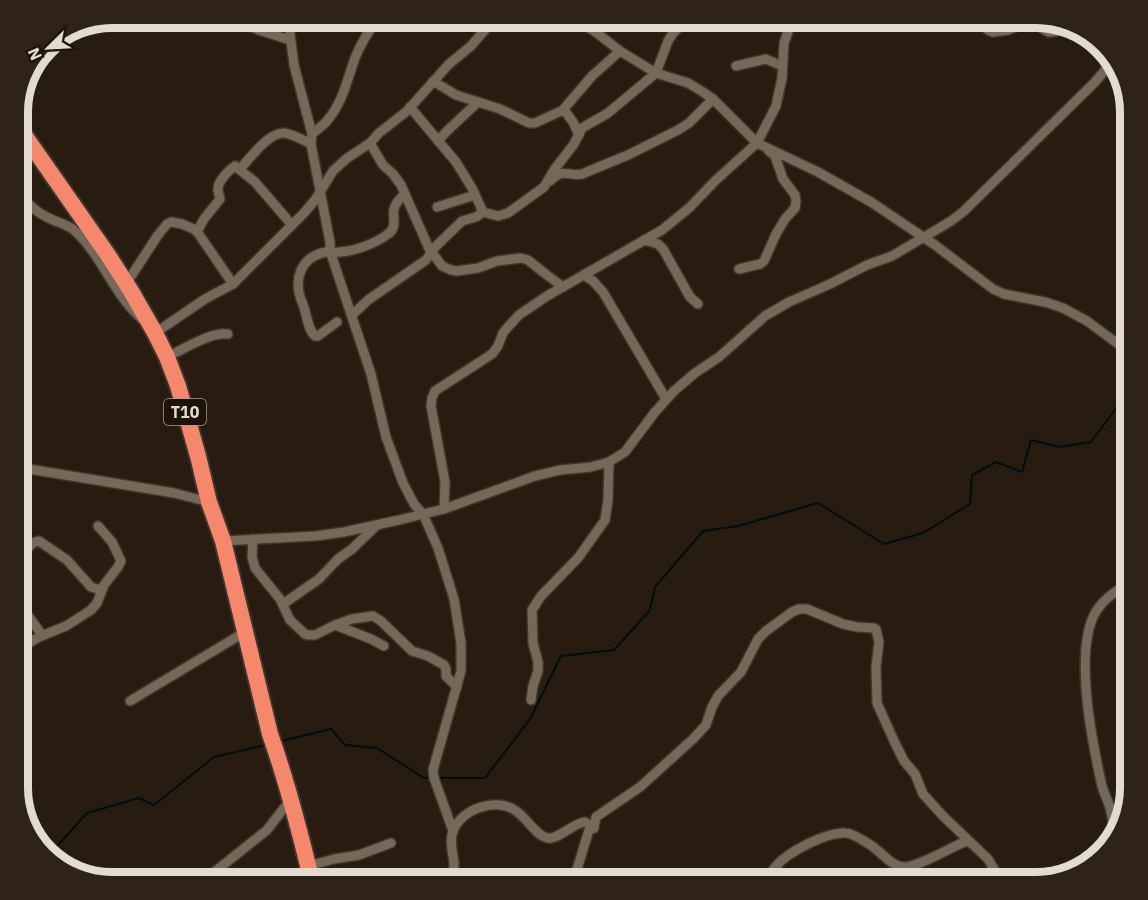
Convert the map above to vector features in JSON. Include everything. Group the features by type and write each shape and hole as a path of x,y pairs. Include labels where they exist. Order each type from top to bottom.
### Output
{"highway":[{"name":"T10","path":"29,142 108,255 131,291 167,357 178,386 198,456 208,502 223,541 270,734 291,799 309,872"}],"street":[{"path":"255,28 290,40"},
{"path":"289,28 294,65 312,139 330,251 371,374 386,437 407,490 414,504 423,514 438,548 454,599 462,652 461,671 433,770 453,831 454,872"},
{"path":"312,139 339,103 357,53 370,28"},
{"path":"29,207 68,226 79,235 126,303 155,333 205,299 233,285 304,213 333,171 370,143 410,107 454,58 471,46 486,28"},
{"path":"589,28 620,51 656,73 687,83 713,99 775,156 784,181 795,196 795,208 776,234 764,261 739,269"},
{"path":"597,33 601,28"},
{"path":"544,187 582,128 608,113 656,73 668,41 678,28"},
{"path":"444,509 445,482 431,406 433,394 440,387 492,354 503,333 519,315 547,296 662,230 689,208 758,142 776,106 782,78 783,43 789,28"},
{"path":"986,28 993,32 1013,28"},
{"path":"433,81 456,95 500,109 531,124 562,111 580,88 620,51"},
{"path":"736,66 766,59 782,66"},
{"path":"223,541 316,536 378,524 444,509 535,476 609,462 625,452 666,399 683,383 719,357 771,312 867,265 892,256 924,239 964,211 1107,69"},
{"path":"410,107 456,162 483,212 498,216 508,213 544,187 555,176 566,172 575,176 582,174 628,155 678,130 713,99"},
{"path":"438,141 478,102"},
{"path":"562,111 567,112 579,135"},
{"path":"240,169 268,139 277,134 312,139"},
{"path":"758,142 871,202 935,245 983,283 1011,296 1063,308 1087,321 1120,344"},
{"path":"370,143 383,165 398,180 420,231 442,266 457,271 478,268 497,261 521,258 528,260 563,287"},
{"path":"197,232 220,199 218,189 233,166 255,182 292,225"},
{"path":"337,322 317,336 312,334 298,288 299,273 303,266 316,256 330,251 339,253 355,249 392,232 395,226 394,208 405,194"},
{"path":"437,207 475,195"},
{"path":"352,315 368,300 426,260 431,251 462,221 476,217 483,212"},
{"path":"126,284 168,223 178,223 197,232 233,285"},
{"path":"644,240 658,244 663,249 690,297 698,304"},
{"path":"584,275 603,292 666,399"},
{"path":"167,357 212,336 220,333 228,334"},
{"path":"531,700 538,671 533,643 532,610 541,596 578,558 605,520 609,462"},
{"path":"29,469 174,493 208,502"},
{"path":"283,604 319,579 378,524"},
{"path":"29,643 66,626 98,603 101,590 121,561 112,542 98,526"},
{"path":"253,539 252,557 255,568 283,604 290,620 306,635 315,635 335,625 358,618 371,616 377,618 412,651 444,665 446,676 457,687"},
{"path":"29,548 39,541 67,560 90,586 101,590"},
{"path":"1112,820 1102,789 1091,728 1085,660 1093,618 1111,595 1120,590"},
{"path":"594,828 596,818 640,787 703,729 714,702 741,672 753,646 763,634 792,612 807,609 843,624 876,629 879,642 876,667 877,703 889,731 904,761 916,775 923,794 988,859 995,872"},
{"path":"29,617 42,635"},
{"path":"335,625 384,646"},
{"path":"130,701 245,632"},
{"path":"214,872 267,830 291,799"},
{"path":"453,831 468,814 483,806 493,805 514,809 546,838 555,837 579,822 585,822 594,828"},
{"path":"576,872 589,830 594,828"},
{"path":"772,872 794,852 839,833 861,839 891,863 905,867 916,865 962,843 967,842 976,847"},
{"path":"313,872 334,859 354,856 391,843"}],"waterway":[{"path":"437,778 485,778 530,719 561,656 614,650 650,610 655,587 703,531 738,526 818,503 884,544 923,533 970,504 972,475 996,462 1022,472 1031,440 1060,447 1091,442 1120,403"},
{"path":"281,741 331,729 345,745 377,748 424,778 431,778"},
{"path":"55,849 87,813 139,798 154,805 214,757 266,745"}]}
